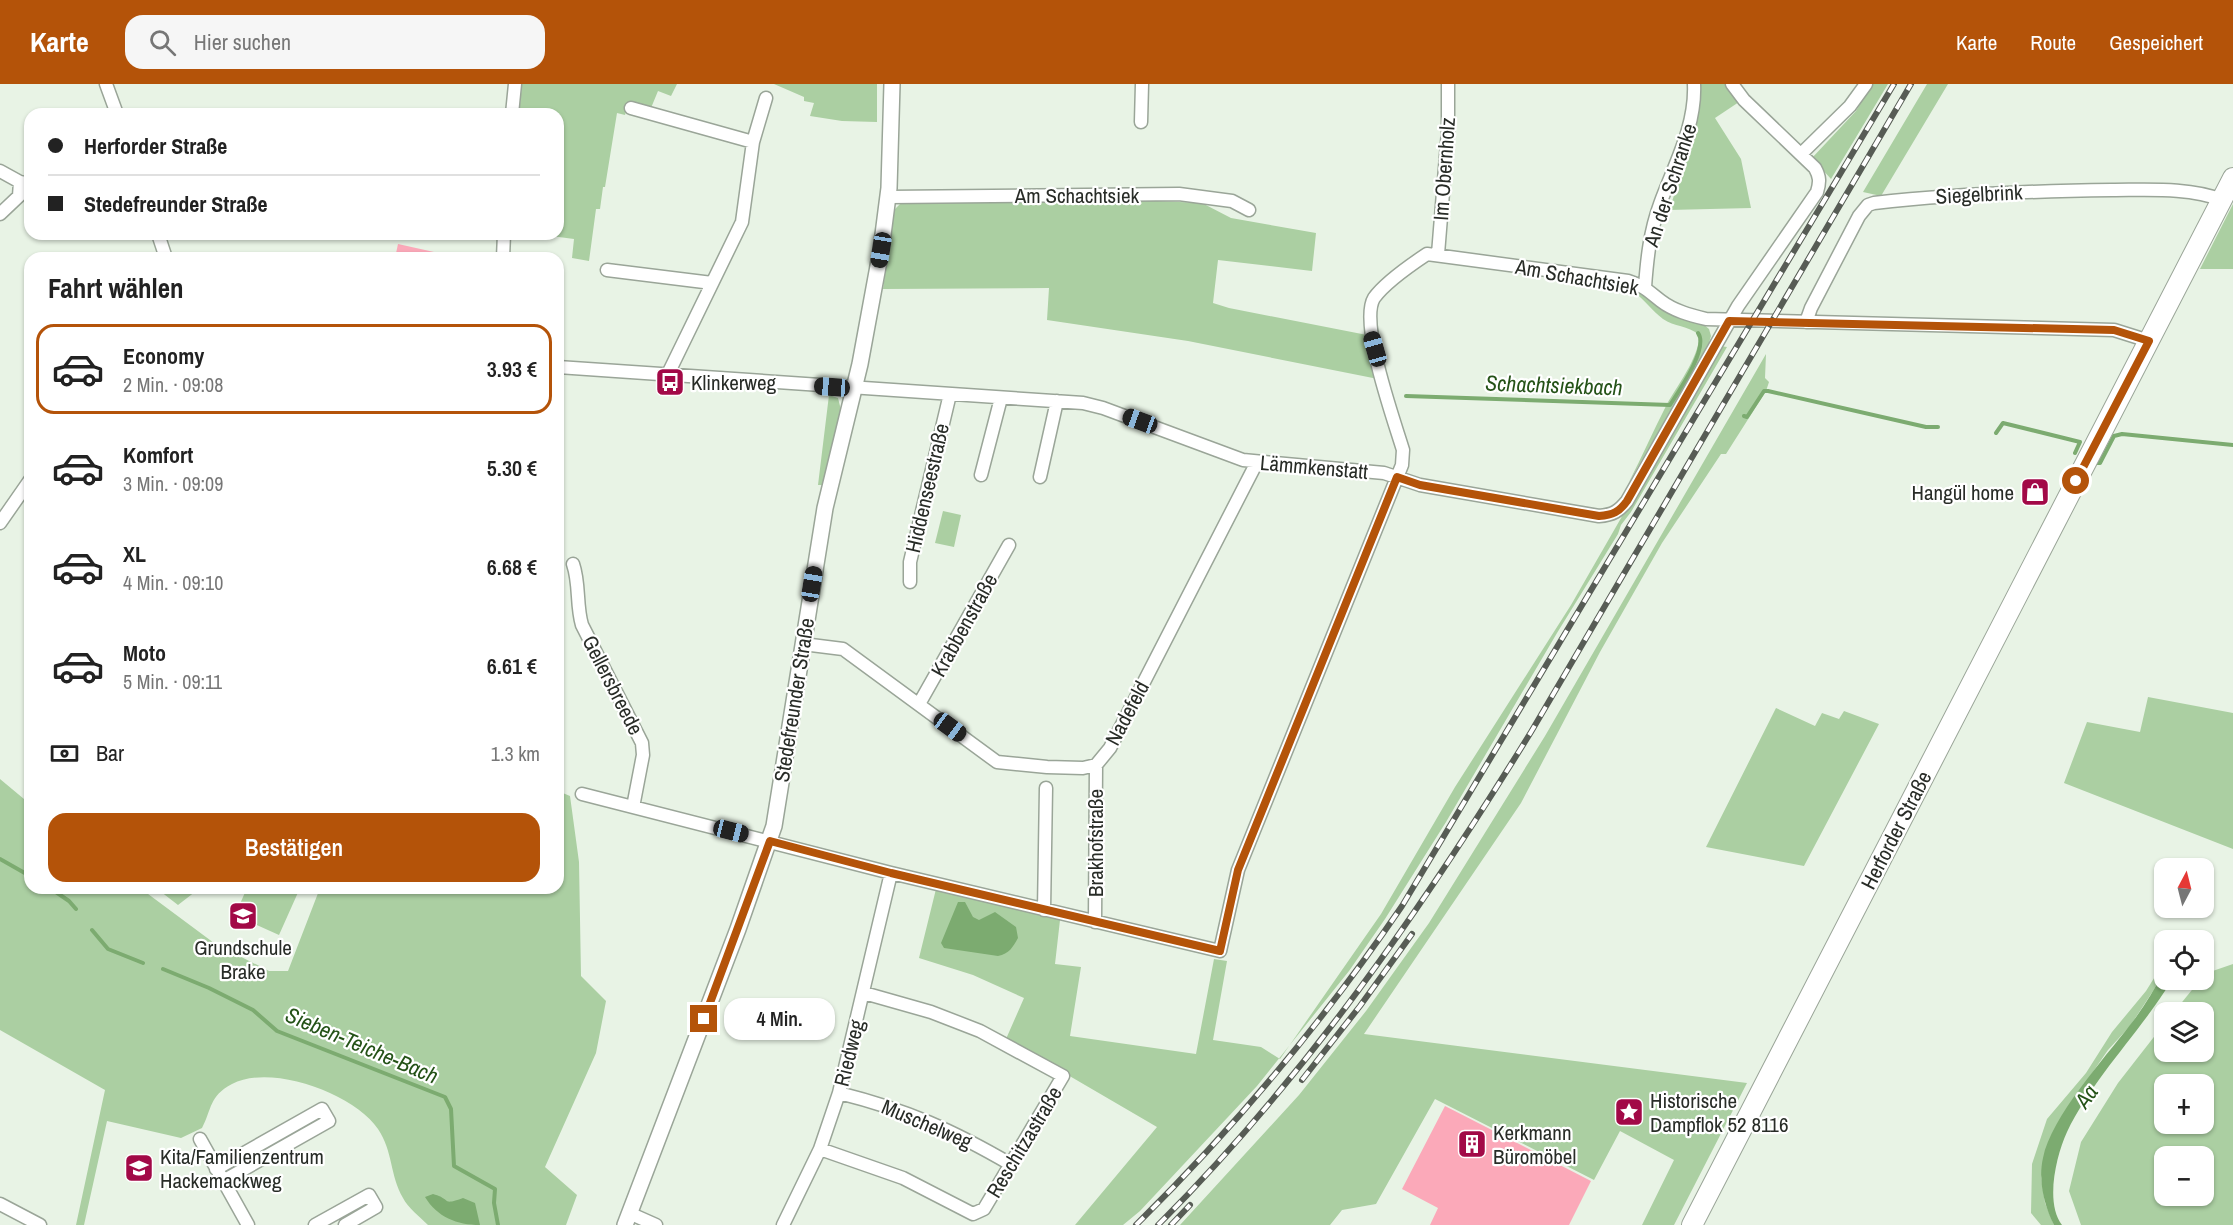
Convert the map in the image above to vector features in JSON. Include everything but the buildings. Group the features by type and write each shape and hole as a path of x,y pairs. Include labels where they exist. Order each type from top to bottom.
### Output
{"main road":[{"name":"Herforder Straße","path":"1692,1225 2232,181"}],"street":[{"path":"106,84 115,108"},
{"path":"512,108 514,84"},
{"name":"Stedefreunder Straße","path":"627,1219 770,841 778,804 826,502 855,389 895,197 892,84"},
{"path":"1141,122 1142,84"},
{"name":"Im Obernholz","path":"1433,254 1448,131 1448,84"},
{"name":"An der Schranke","path":"1645,287 1649,243 1659,206 1693,113 1694,84"},
{"path":"1729,321 1817,192 1820,177 1815,168 1744,100 1732,84"},
{"path":"1801,154 1850,106 1866,84"},
{"path":"668,376 742,222 753,142 766,98"},
{"path":"631,108 753,142"},
{"path":"0,171 24,183"},
{"path":"0,214 19,196 24,185"},
{"name":"Siegelbrink","path":"1806,322 1810,308 1859,216 1868,205 1874,203 1942,196 2052,191 2186,193 2222,200"},
{"name":"Am Schachtsiek","path":"895,197 1179,194 1232,201 1249,210"},
{"name":"Am Schachtsiek","path":"1433,254 1628,281 1645,287 1662,302 1682,312 1706,319 2114,330 2149,341"},
{"name":"Brakhofstraße","path":"582,794 891,873 1220,951 1238,870 1402,465 1403,450 1370,334 1369,319 1373,300 1380,292 1433,254"},
{"path":"607,270 712,283"},
{"name":"Lämmkenstatt","path":"564,367 1057,401 1103,408 1243,460 1384,473 1420,485 1599,516 1619,511 1627,501 1729,321"},
{"name":"Hiddenseestraße","path":"910,582 910,562 950,394"},
{"path":"981,475 1001,398"},
{"path":"1040,477 1057,401"},
{"name":"Nadefeld","path":"802,644 843,649 997,762 1047,767 1083,768 1096,765 1110,748 1257,462"},
{"path":"0,523 24,489"},
{"name":"Krabbenstraße","path":"919,704 1009,545"},
{"name":"Gellersbreede","path":"573,564 578,579 579,613 582,625 643,748 633,807"},
{"name":"Brakhofstraße","path":"1095,922 1096,765"},
{"path":"1044,910 1046,788"},
{"name":"Riedweg","path":"783,1225 820,1149 839,1093 891,873"},
{"name":"Reschitzastraße","path":"820,1149 903,1178 973,1214 984,1209 1063,1076 980,1031 931,1012 864,993"},
{"name":"Muschelweg","path":"839,1093 874,1102 932,1122 959,1134 1012,1165"},
{"path":"216,1169 322,1109 326,1115 329,1121 223,1181"},
{"path":"200,1139 248,1225"},
{"path":"315,1225 369,1195 376,1207 345,1225"},
{"path":"0,1204 40,1225"},
{"path":"627,1219 656,1225"}],"shaded area":[{"path":"522,84 677,84 671,96 658,91 651,108 629,102 625,115 617,113 605,187 603,187 600,209 596,209 589,261 572,258 574,239 564,238 564,108 520,108"},
{"path":"774,84 877,84 877,122 842,121 810,116 814,103 804,101 804,97"},
{"path":"1699,84 1726,84 1739,102 1715,118 1741,159 1751,208 1669,210 1688,148"},
{"path":"1872,84 1888,84 1831,179 1812,158 1856,111"},
{"path":"1927,84 1948,84 1881,196 1863,192"},
{"path":"1135,200 1202,203 1231,218 1316,233 1312,271 1218,260 1213,303 1367,335 1378,379 1188,341 1047,320 1049,288 883,289 894,210 901,203"},
{"path":"2233,204 2233,269 2200,269"},
{"path":"1634,290 1679,316 1703,324 1709,329 1711,336 1707,349 1629,482 1666,406 1692,362 1699,335 1690,329 1663,319"},
{"path":"1720,346 1727,347 1446,822 1349,971 1289,1045 1381,914 1455,787 1571,605"},
{"path":"1766,354 1765,378 1769,382 1766,391 1726,454 1721,454 1662,543 1600,652 1521,803 1364,1034 1747,1083 1674,1225 1642,1225 1674,1160 1620,1131 1594,1180 1435,1099 1376,1204 1342,1210 1330,1225 1180,1225 1299,1095 1366,1011 1429,923 1545,736"},
{"path":"829,395 838,398 841,410 822,485 818,485"},
{"path":"943,511 961,515 954,547 935,543"},
{"path":"2148,697 2233,713 2233,849 2064,783 2087,722 2140,732"},
{"path":"1776,708 1815,726 1822,713 1839,719 1844,711 1879,724 1804,866 1706,847"},
{"path":"0,779 24,799 24,894 148,894 214,943 269,971 288,971 318,894 564,894 564,794 570,796 579,862 581,976 606,1001 596,1053 545,1167 577,1195 566,1225 428,1225 403,1198 383,1137 367,1116 332,1094 289,1080 268,1077 249,1078 232,1084 219,1093 212,1103 202,1128 181,1138 107,1121 84,1225 76,1225 105,1090 0,1030"},
{"path":"936,889 1060,920 1055,964 1081,967 1070,1036 1196,1054 1214,959 1227,961 1213,1040 1261,1047 1279,1058 1257,1086 1140,1211 1123,1225 1075,1225 1157,1127 1006,1039 1024,998 973,975 919,958"},
{"path":"164,894 192,894 178,905"},
{"path":"244,894 297,894 279,935 235,915"},
{"path":"2233,964 2233,1225 2081,1225 2069,1191 2081,1142 2118,1083 2154,1037 2154,1062 2214,1062 2214,1002 2182,1002 2192,990 2214,990 2214,971"},
{"path":"2154,978 2154,989 2130,1026 2108,1050 2059,1121 2041,1178 2045,1203 2054,1225 2041,1225 2031,1213 2032,1164 2047,1119 2086,1073 2112,1032"}],"water":[{"path":"958,902 965,902 973,917 979,920 995,912 1016,927 1018,938 1010,950 998,956 944,948 941,943"},
{"name":"Aa","path":"2154,988 2166,990 2158,1002 2154,1002 2154,1007 2103,1074 2067,1132 2056,1166 2053,1192 2057,1216 2062,1225 2054,1225 2047,1209 2042,1184 2043,1158 2048,1142 2067,1107"},
{"path":"433,1194 449,1202 463,1198 475,1203 480,1225 463,1223 442,1215 425,1197"}],"waterway":[{"name":"Schachtsiekbach","path":"1406,396 1670,405 1686,380 1700,349 1698,333"},
{"name":"Schachtsiekbach","path":"1744,416 1747,417 1764,391 1768,391 1926,427 1938,427"},
{"name":"Schachtsiekbach","path":"1996,433 2003,423 2080,442 2075,453"},
{"name":"Schachtsiekbach","path":"2096,463 2100,463 2114,436 2122,434 2233,445"},
{"name":"Sieben-Teiche-Bach","path":"0,859 24,873"},
{"name":"Sieben-Teiche-Bach","path":"59,894 76,909"},
{"name":"Sieben-Teiche-Bach","path":"92,930 108,949 143,963"},
{"name":"Sieben-Teiche-Bach","path":"163,969 253,1010 277,1031 445,1097 451,1109 454,1166 495,1189 494,1203 498,1225"}],"railway":[{"path":"1136,1225 1173,1188 1277,1072 1341,991 1402,906 1894,84"},
{"path":"1158,1225 1212,1169 1312,1051 1404,927 1490,798 1911,84"},
{"path":"1302,1080 1412,934"},
{"path":"1171,1225 1190,1205"}],"place":[{"name":"Klinkerweg","path":"670,382"},
{"name":"Hangül home","path":"2035,492"},
{"name":"Grundschule Brake","path":"243,916"},
{"name":"Historische Dampflok 52 8116","path":"1629,1112"},
{"name":"Kerkmann Büromöbel","path":"1472,1144"},
{"name":"Kita/Familienzentrum Hackemackweg","path":"139,1168"}],"route":[{"path":"704,1019 770,841 891,873 1220,951 1238,870 1397,477 1420,485 1599,516 1619,511 1627,501 1729,321 2114,330 2149,341 2076,481"}]}
